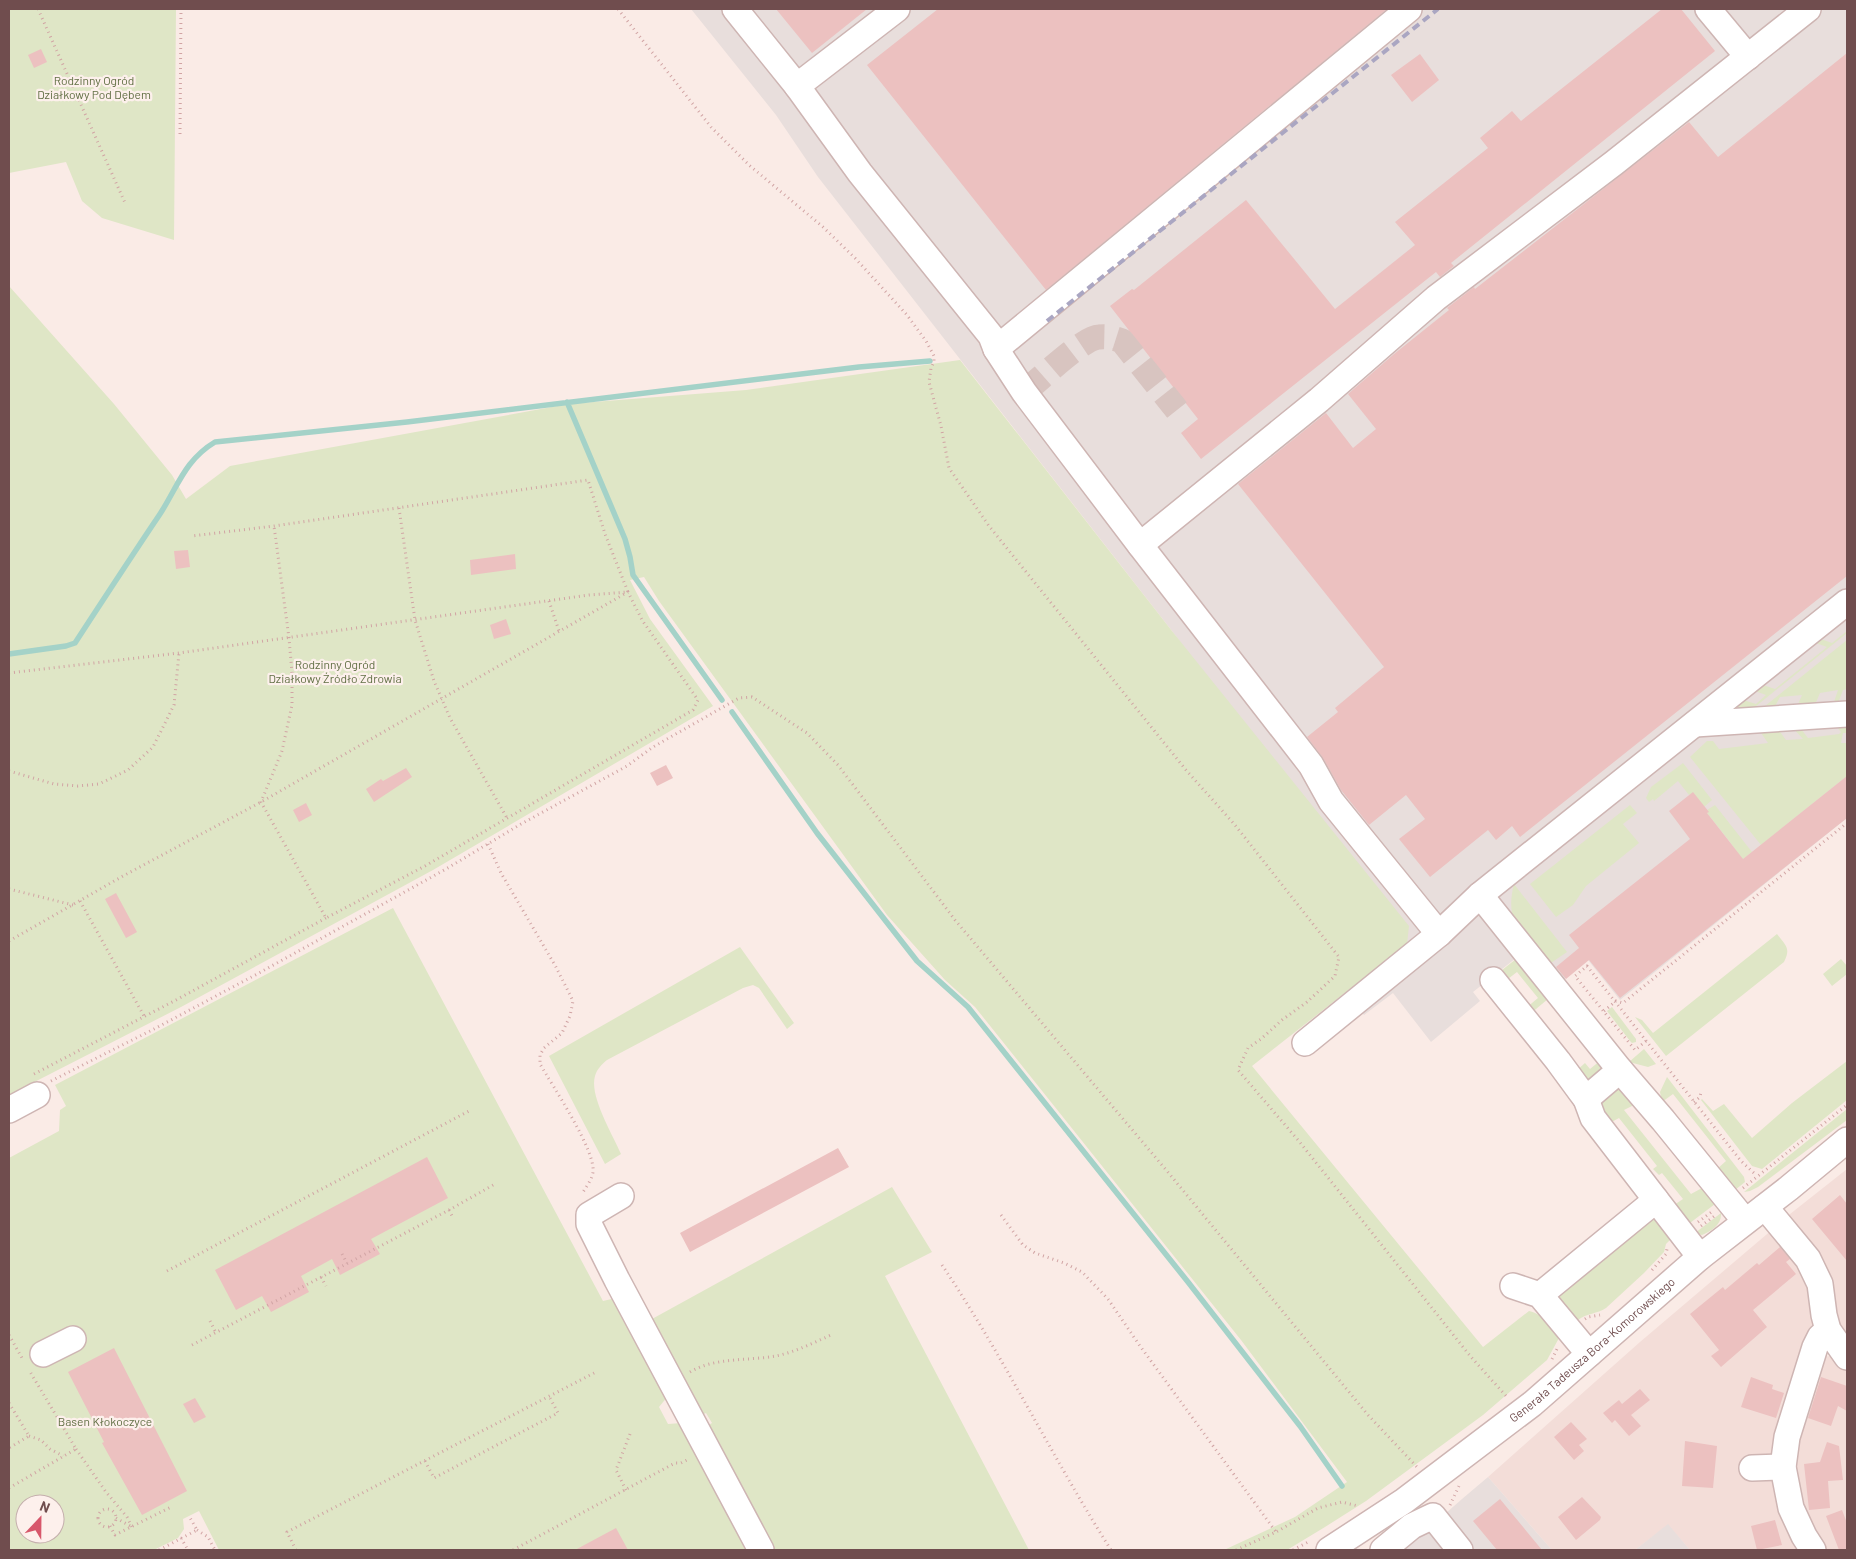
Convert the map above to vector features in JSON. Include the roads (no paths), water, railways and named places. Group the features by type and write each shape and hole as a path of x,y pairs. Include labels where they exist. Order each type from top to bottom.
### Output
{"street":[{"path":"735,9 797,86 860,174 991,336 996,349 1024,392 1311,765 1331,801 1439,934"},
{"path":"797,86 896,9"},
{"path":"996,349 1410,9"},
{"path":"1708,9 1748,57"},
{"path":"1140,545 1319,400 1436,298 1614,163 1808,9"},
{"path":"1305,1043 1439,934 1480,896 1847,602"},
{"path":"1695,724 1847,714"},
{"path":"1480,896 1745,1222"},
{"path":"1493,980 1558,1061 1586,1099 1593,1118 1700,1257"},
{"path":"1586,1099 1620,1070"},
{"path":"9,1110 35,1085"},
{"name":"Generała Tadeusza Bora-Komorowskiego","path":"1329,1550 1381,1516 1532,1404 1700,1257 1847,1140"},
{"path":"621,1196 589,1215 589,1224 761,1550"},
{"path":"1540,1295 1656,1200"},
{"path":"1765,1206 1808,1259 1820,1284 1828,1330 1847,1357"},
{"path":"1513,1286 1540,1295 1589,1354"},
{"path":"1814,1550 1804,1536 1791,1508 1783,1467 1787,1437 1815,1347 1820,1337 1828,1330"},
{"path":"32,1361 73,1339"},
{"path":"1752,1468 1783,1467"},
{"path":"1383,1550 1412,1526 1433,1516 1460,1550"}],"waterway":[{"path":"9,654 75,643 160,514 189,465 215,442 407,422 859,367 930,361"},
{"path":"567,402 625,539 633,575 722,700"},
{"path":"732,712 817,833 917,961 968,1007 1188,1282 1300,1426 1342,1486"}],"tunnel":[{"path":"1024,392 1082,344 1099,337 1108,337 1122,341 1177,410"}],"railway":[{"path":"1047,321 1438,9"}],"park label":[{"name":"Rodzinny Ogród Działkowy Pod Dębem","path":"94,88"},
{"name":"Rodzinny Ogród Działkowy Źródło Zdrowia","path":"335,672"},
{"name":"Basen Kłokoczyce","path":"105,1422"}]}
